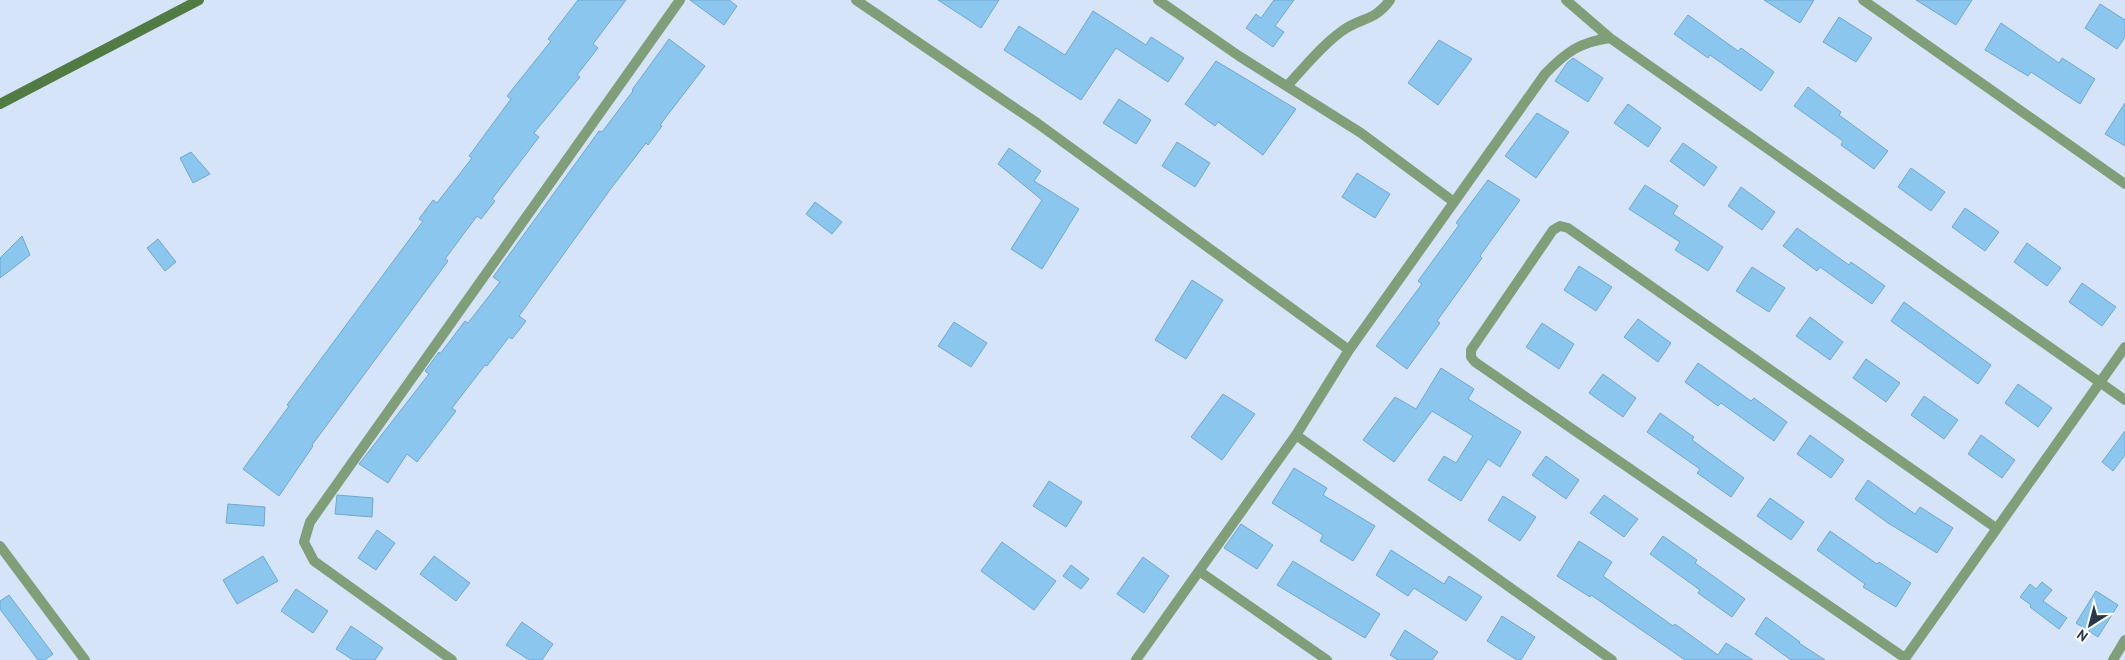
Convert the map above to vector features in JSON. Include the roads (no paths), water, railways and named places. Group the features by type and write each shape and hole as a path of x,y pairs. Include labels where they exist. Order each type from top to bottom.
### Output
{"street":[{"path":"0,104 199,0"},
{"path":"452,660 314,561 304,542 310,522 680,0"},
{"path":"856,0 1037,123 1349,350"},
{"path":"1158,0 1361,133 1454,202"},
{"path":"1287,86 1332,39 1344,30 1380,13 1390,0"},
{"path":"1566,0 1610,38 2125,400"},
{"path":"1863,0 2125,184"},
{"path":"1136,660 1296,435 1349,350 1545,74 1556,62 1580,45 1593,40 1610,38"},
{"path":"1996,528 1568,228 1560,226 1553,230 1471,350 1471,357 1475,362 1905,659 2125,346"},
{"path":"1296,435 1612,660"},
{"path":"0,546 84,660"},
{"path":"1200,571 1326,660"},
{"path":"2113,660 2125,640"}]}
